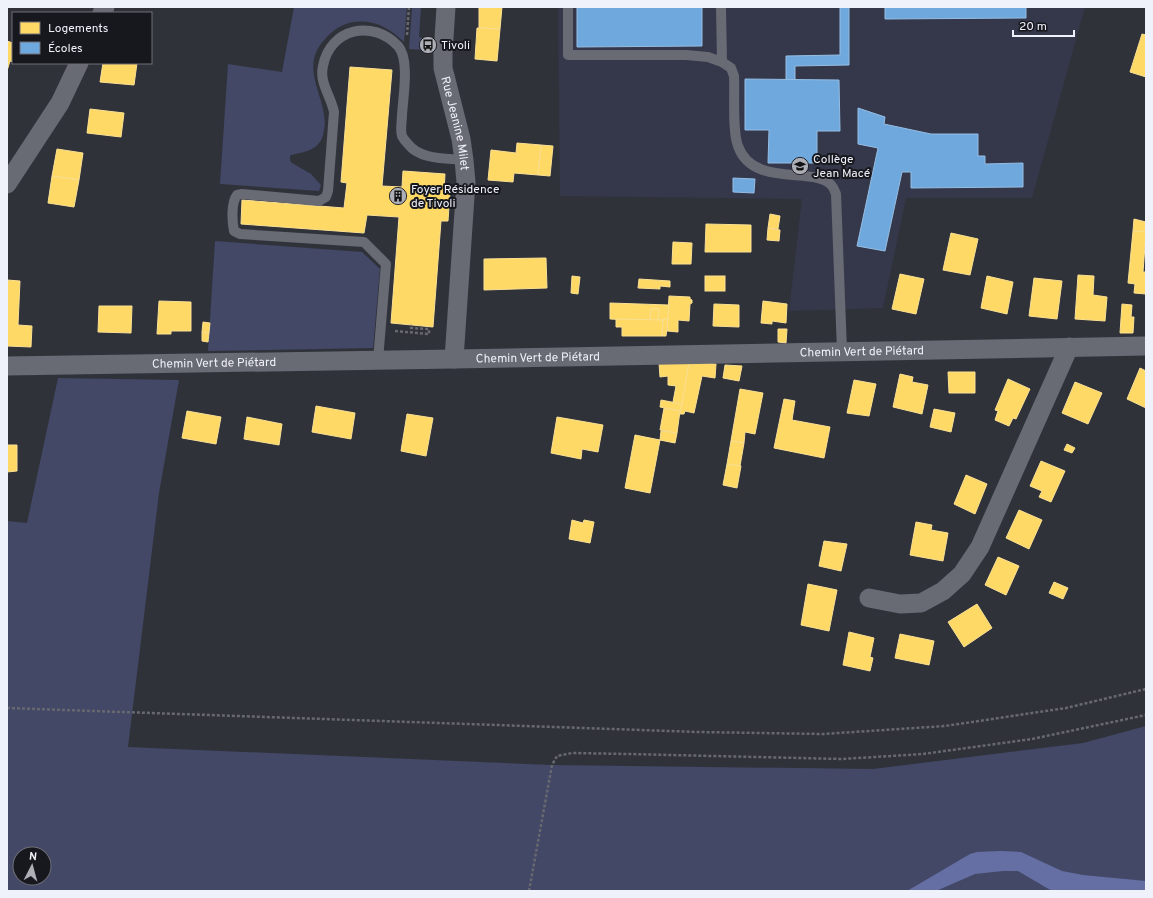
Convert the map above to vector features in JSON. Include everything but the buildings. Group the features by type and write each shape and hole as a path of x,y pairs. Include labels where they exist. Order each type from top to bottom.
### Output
{"street":[{"name":"Rue Jeanine Milet","path":"446,7 443,68 461,139 466,182 454,359"},
{"path":"7,184 60,103 79,64"},
{"name":"Chemin Vert de Piétard","path":"7,366 1146,346"},
{"path":"869,598 900,604 921,603 943,591 962,574 980,547 1069,347"}],"lane":[{"path":"568,7 568,55 686,55 708,57 722,62 731,68 734,76 736,135 738,147 749,163 771,172 824,180 832,185 836,194 842,351"},
{"path":"721,7 722,62"},
{"path":"378,360 386,264 364,242 240,234 234,231 232,224 234,199 242,194 319,201 326,197 328,191 334,112 332,102 322,79 323,66 327,54 337,40 348,33 363,30 377,32 389,38 399,47 404,58 402,136 408,145 417,152 427,156 464,160"}],"path":[{"path":"380,330 429,334 429,329 411,328 412,325"},
{"path":"7,708 698,732 823,734 945,726 1066,708 1146,689"},
{"path":"529,891 552,765 557,756 579,753 842,759 923,754 1032,739 1146,715"}],"shaded area":[{"path":"294,7 407,7 404,42 387,28 374,23 360,21 341,26 325,39 317,51 313,63 316,86 325,122 323,135 316,146 307,151 290,156 290,160 292,163 311,174 321,185 319,191 220,184 228,64 282,72"},
{"name":"Collège Jean Macé","path":"558,7 1085,7 1032,198 906,198 883,308 789,311 802,199 560,196"},
{"path":"412,8 421,8 419,37 426,39 425,50 409,49"},
{"path":"215,241 362,252 380,269 373,348 208,351"},
{"path":"58,378 179,380 159,493 128,747 552,765 873,769 1083,743 1146,726 1146,891 7,891 7,521 27,523"}],"water":[{"path":"977,852 1021,852 1062,871 1083,875 1146,881 1146,891 1052,891 1018,871 1003,871 975,874 936,891 907,891 970,854"}],"place":[{"name":"Tivoli","path":"428,45"},
{"name":"Collège Jean Macé","path":"800,166"},
{"name":"Foyer Résidence de Tivoli","path":"398,196"}]}
